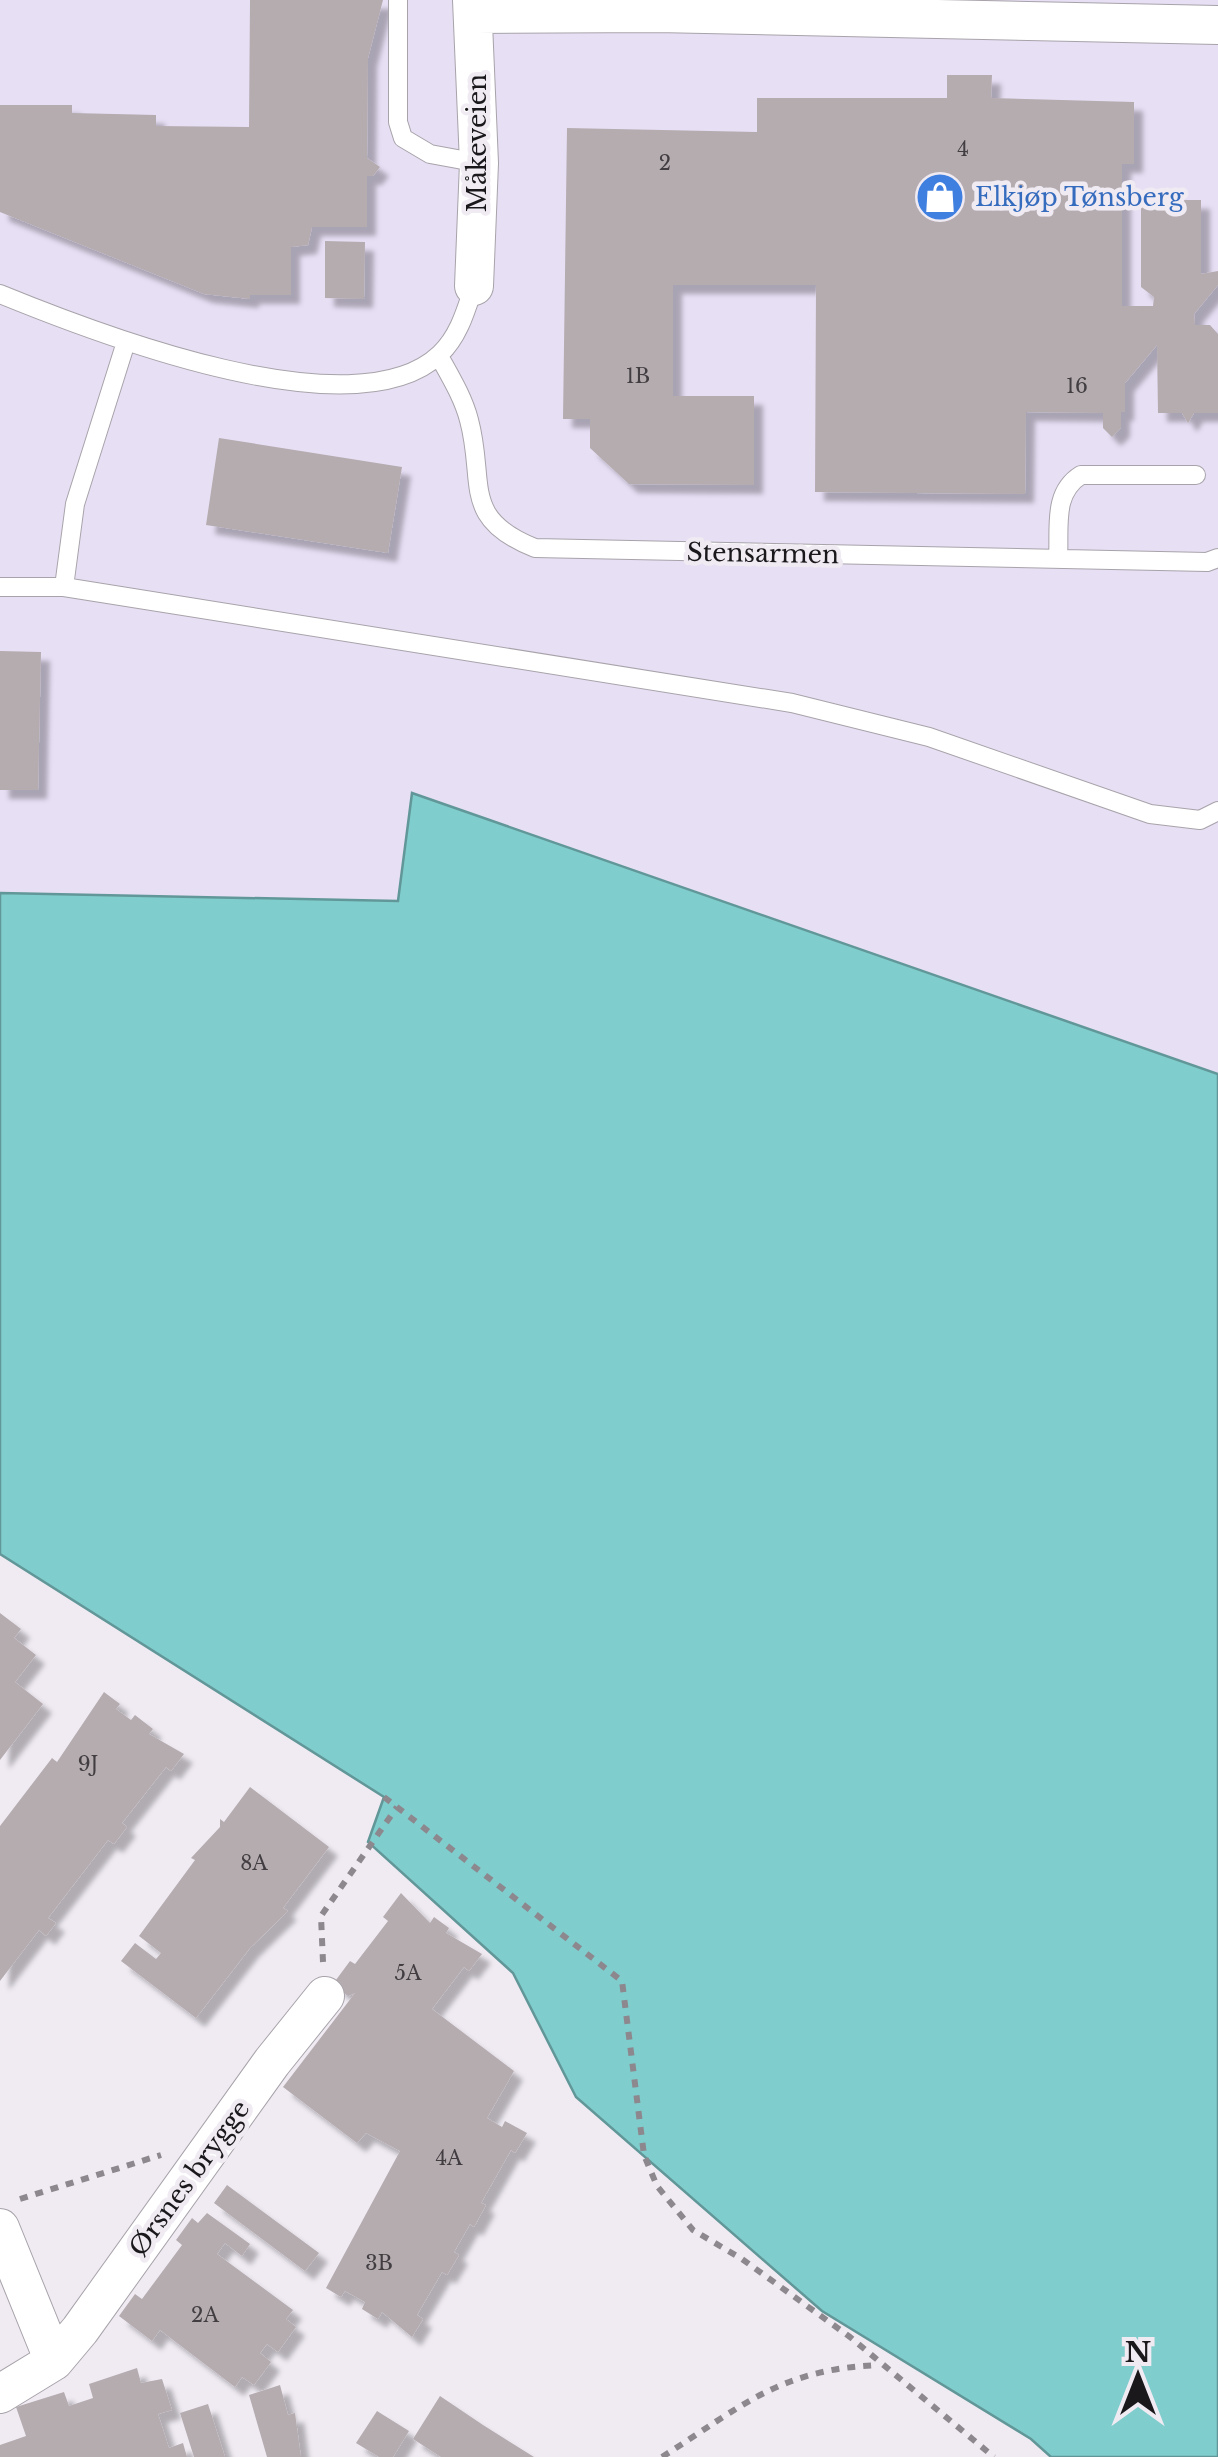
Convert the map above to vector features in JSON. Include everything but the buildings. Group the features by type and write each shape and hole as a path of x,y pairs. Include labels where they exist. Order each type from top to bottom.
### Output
{"street":[{"name":"Måkeveien","path":"474,286 479,163 476,5"},
{"path":"476,5 657,13 1218,25"},
{"name":"Ørsnes brygge","path":"0,2394 54,2361 325,1996"},
{"path":"9,2214 54,2361"}],"lane":[{"path":"398,0 398,122 403,138 430,154 479,163"},
{"path":"0,294 177,359 286,380 387,380 416,370 438,356 463,320 474,286"},
{"path":"64,586 74,504 126,342"},
{"name":"Stensarmen","path":"438,356 470,422 487,519 513,539 535,548 1207,562 1218,558"},
{"path":"1058,559 1061,495 1067,484 1081,475 1196,475"},
{"path":"0,587 64,586 792,702 929,737 1150,814 1200,820 1218,811"}],"path":[{"path":"384,1797 622,1981 644,2154 657,2186 693,2230 742,2259 947,2414 994,2457"},
{"path":"325,1996 321,1916 397,1807"},
{"path":"9,2214 217,2137"},
{"path":"662,2457 760,2391 843,2366 880,2365"}],"shaded area":[{"path":"0,0 1218,0 1218,1074 412,793 399,901 0,893"}],"water":[{"path":"412,793 1218,1074 1218,2457 1051,2457 1031,2439 822,2311 576,2097 513,1973 368,1842 384,1797 0,1554 0,893 398,901"}],"place":[{"name":"Elkjøp Tønsberg","path":"940,197"}]}
